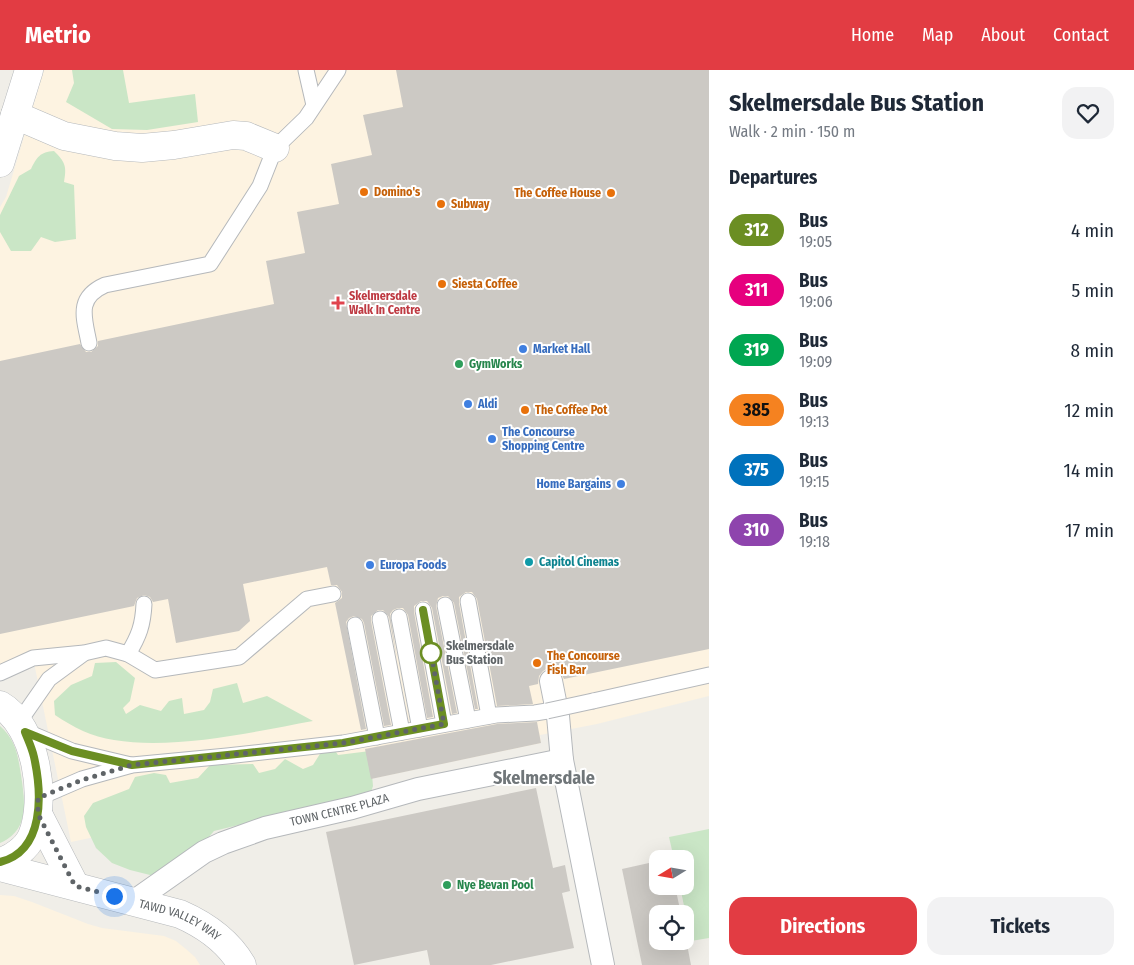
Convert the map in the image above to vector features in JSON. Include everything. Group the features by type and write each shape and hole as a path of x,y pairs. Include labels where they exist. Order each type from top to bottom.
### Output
{"street":[{"path":"0,163 29,70"},
{"path":"15,115 64,136 115,146 142,148 246,136 275,148"},
{"path":"552,682 558,716 562,760 603,965"},
{"path":"0,862 9,860 32,838 38,806 34,755 15,720"},
{"name":"TOWN CENTRE PLAZA","path":"133,902 204,852 265,828 352,808 418,790 562,760"},
{"path":"38,806 75,886"},
{"name":"TAWD VALLEY WAY","path":"0,867 180,914 198,922 220,938 242,965"}],"lane":[{"path":"306,70 314,105"},
{"path":"89,342 84,310 87,299 96,289 105,285 210,264 260,186 275,148 306,118 338,70"},
{"path":"0,672 33,658 84,654 106,648 128,654 155,670 240,656 307,599 333,594"},
{"path":"468,601 489,716"},
{"path":"128,654 137,639 143,621 144,604"},
{"path":"445,605 468,720"},
{"path":"423,610 444,724"},
{"path":"399,617 420,729"},
{"path":"380,620 402,732"},
{"path":"355,625 377,737"},
{"path":"84,654 49,679 15,720 72,751 132,765"},
{"path":"38,806 82,780 132,765 343,743 489,716 541,712 709,675"}],"shaded area":[{"path":"44,70 709,70 709,696 597,724 540,735 541,743 71,842 33,658 0,665 0,207 6,197"},
{"path":"0,895 14,896 102,928 164,936 176,941 186,949 195,957 200,965 0,965"}],"green space":[{"path":"72,70 123,70 129,103 195,94 198,122 147,130 112,129 66,102 74,83"},
{"path":"54,151 61,158 64,165 64,182 74,185 76,239 55,242 41,237 31,251 11,251 0,232 0,215 19,176 31,169 37,158 42,154"},
{"path":"116,662 135,678 130,701 123,708 126,714 140,705 161,711 169,701 182,698 184,714 204,710 210,702 213,689 237,683 243,703 267,696 313,721 214,738 162,743 137,743 98,737 55,715 54,701 71,685 92,676 95,663"},
{"path":"0,726 10,737 19,761 24,805 21,823 16,831 0,843"},
{"path":"323,749 334,749 338,755 370,751 373,786 368,801 267,818 214,831 194,854 169,874 150,875 112,863 96,848 86,827 84,816 93,803 129,789 135,777 154,773 166,775 170,783 198,778 210,765 253,764 259,773 275,769 285,759 303,769 313,765"},
{"path":"709,829 709,938 694,940 694,905 684,905 682,895 694,895 694,850 672,850 669,837"}],"building":[{"name":"The Concourse Shopping Centre","path":"396,70 709,70 709,649 564,679 556,669 548,668 539,676 538,684 529,686 533,704 497,706 477,599 472,592 466,592 459,597 459,603 478,709 475,709 454,603 448,596 443,596 438,598 436,606 457,713 452,714 432,608 427,601 421,601 414,606 414,612 433,717 427,718 408,615 403,608 393,610 390,614 397,659 389,617 383,610 378,610 371,616 371,621 391,725 384,726 364,623 362,619 354,616 346,622 366,729 361,730 335,603 342,598 342,592 337,585 331,585 327,567 243,584 250,621 239,631 176,643 168,599 153,602 150,597 144,595 137,598 134,606 0,634 0,361 80,344 86,352 91,352 98,346 98,341 274,304 266,261 305,253 297,212 339,204 331,164 372,155 363,115 403,107"},
{"path":"537,722 541,743 371,779 365,749 497,724"},
{"name":"Nye Bevan Pool","path":"536,788 553,868 565,865 570,891 562,893 574,948 491,965 430,965 427,950 354,965 326,832"},
{"path":"649,863 649,895 677,895 679,905 649,905 649,950 688,950 691,965 642,965 622,869"}],"bus line":[{"name":"312","path":"0,862 9,860 32,838 38,814 37,777 34,755 25,732 72,751 132,765 343,743 444,724 423,610"}],"place":[{"name":"Domino's","path":"364,192"},
{"name":"The Coffee House","path":"611,193"},
{"name":"Subway","path":"441,204"},
{"name":"Siesta Coffee","path":"442,284"},
{"name":"Skelmersdale Walk In Centre","path":"338,303"},
{"name":"Market Hall","path":"523,349"},
{"name":"GymWorks","path":"459,364"},
{"name":"Aldi","path":"468,404"},
{"name":"The Coffee Pot","path":"525,410"},
{"name":"The Concourse Shopping Centre","path":"492,439"},
{"name":"Home Bargains","path":"621,484"},
{"name":"Capitol Cinemas","path":"529,562"},
{"name":"Europa Foods","path":"370,565"},
{"name":"Skelmersdale Bus Station","path":"431,653"},
{"name":"The Concourse Fish Bar","path":"537,663"},
{"name":"Nye Bevan Pool","path":"447,885"}],"district":[{"name":"Skelmersdale","path":"544,778"}],"route":[{"path":"114,896 75,886 38,814 38,798 82,780 132,765 343,743 444,724 430,648 431,653"}]}
